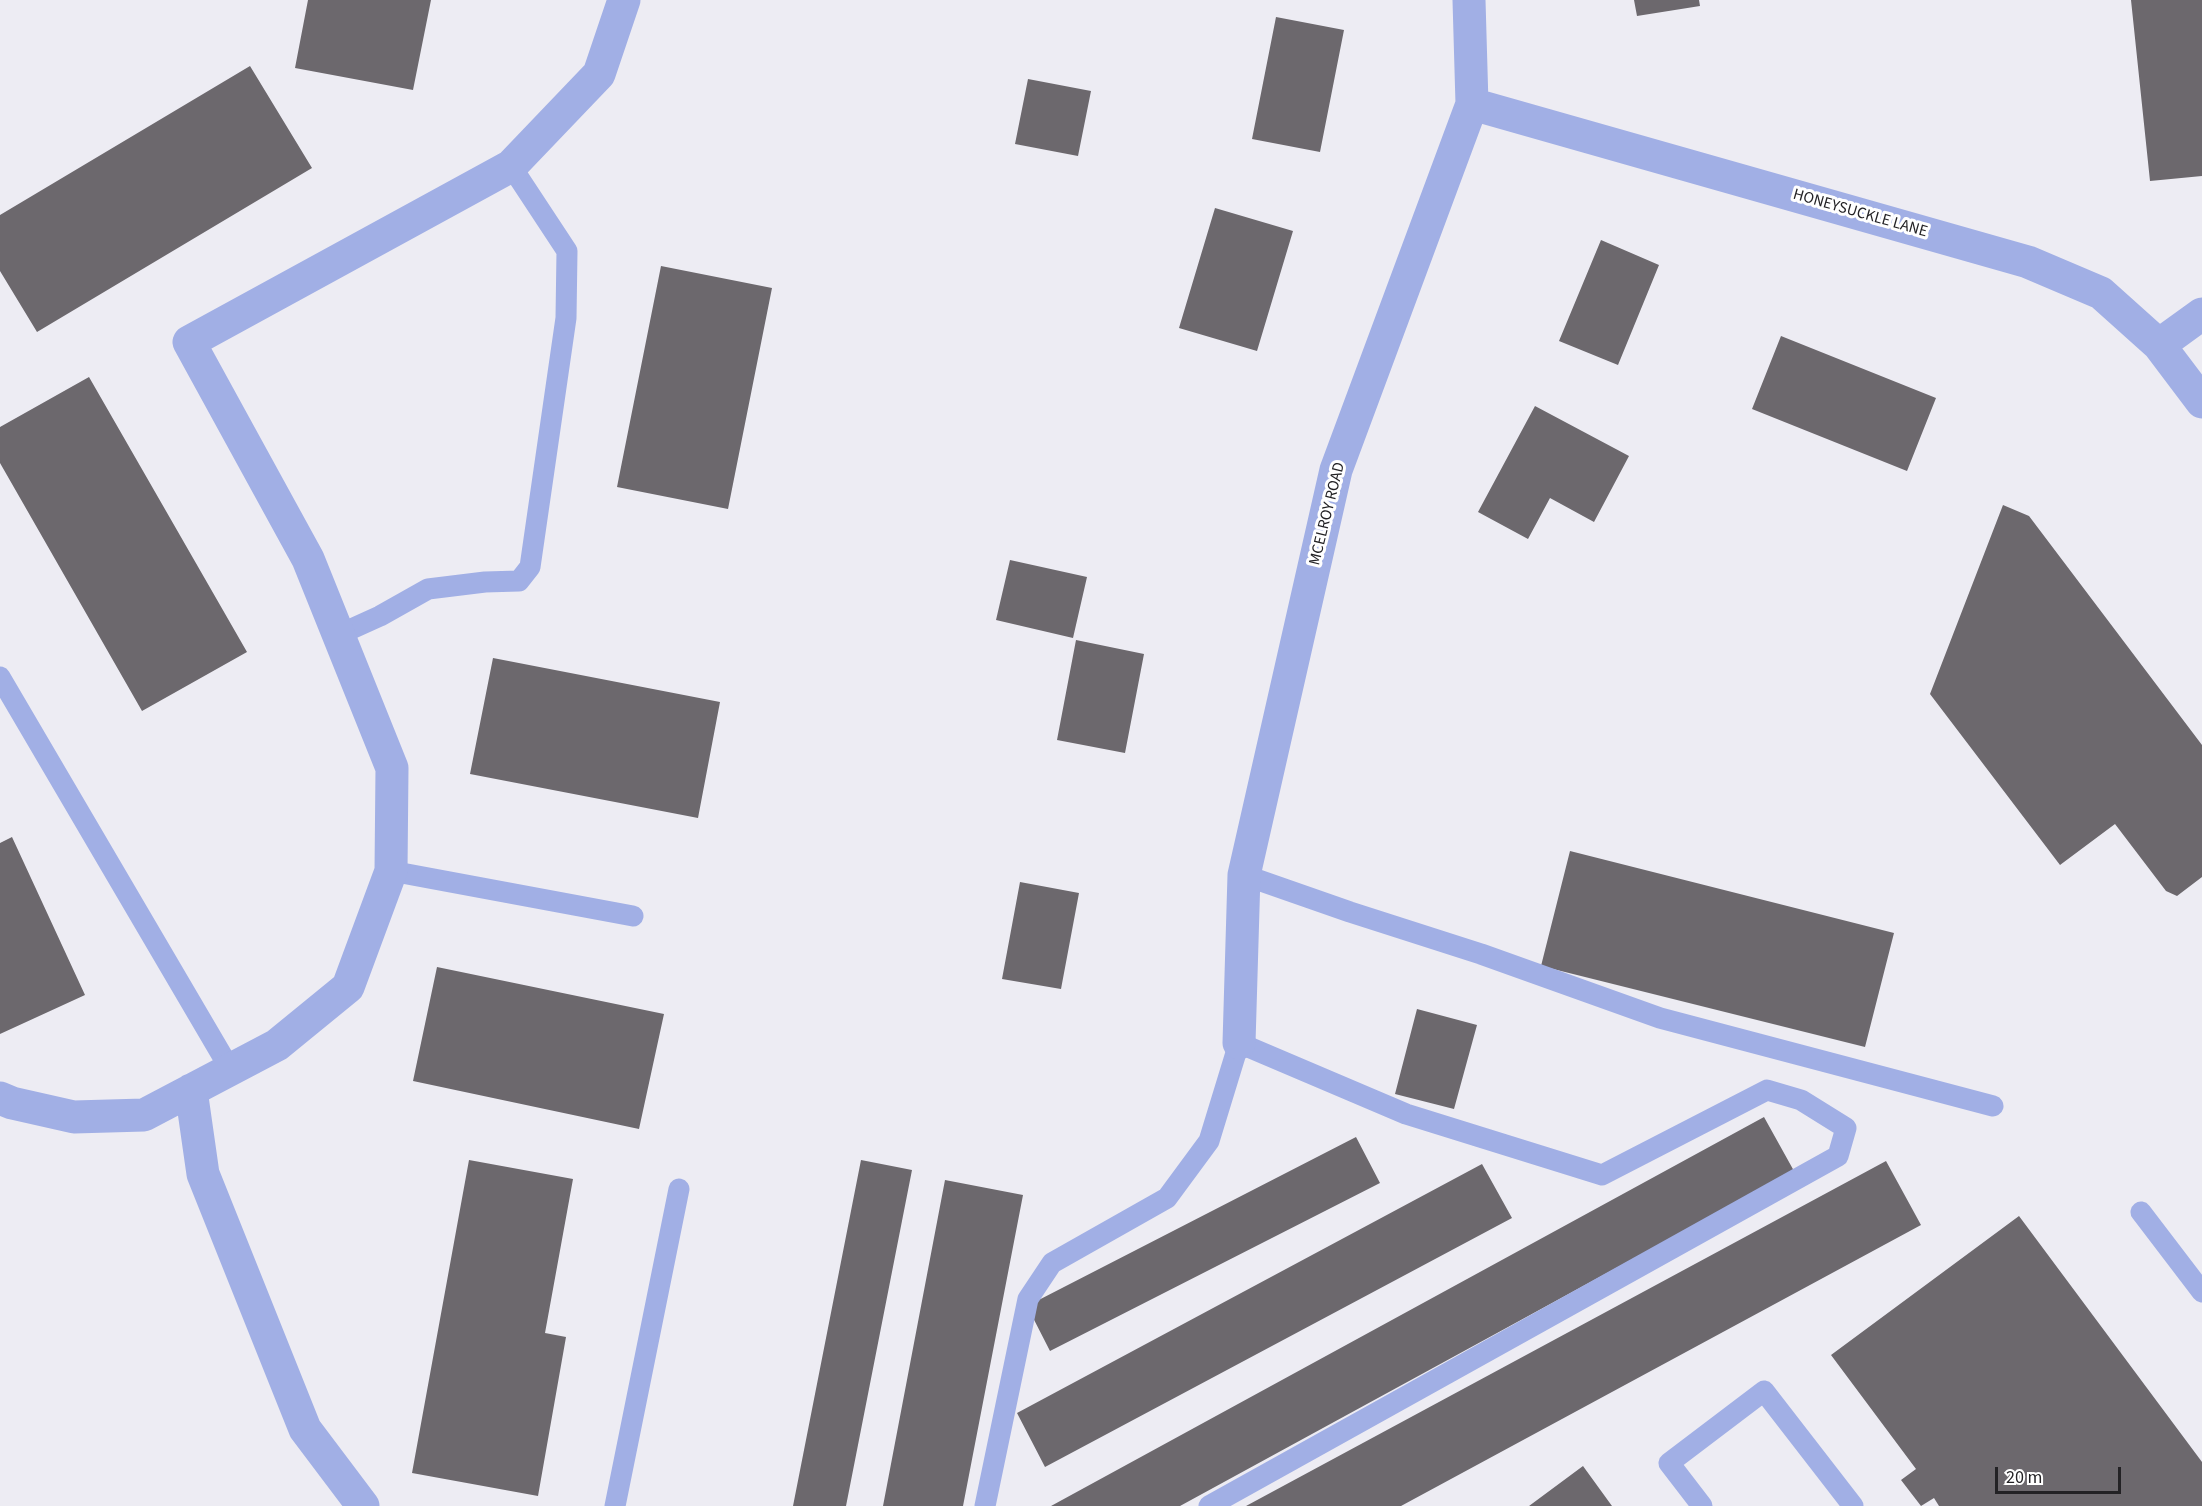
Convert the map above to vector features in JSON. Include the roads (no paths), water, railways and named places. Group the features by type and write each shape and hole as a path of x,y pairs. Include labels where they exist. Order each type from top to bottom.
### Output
{"street":[{"path":"0,1098 74,1118 144,1114 277,1046 348,987 391,871 392,768 308,559 189,342 511,166 599,74 624,0"},
{"name":"MCELROY ROAD","path":"1239,1043 1245,875 1336,470 1472,104 1468,0"},
{"name":"HONEYSUCKLE LANE","path":"1472,104 2028,262 2101,293 2159,345 2202,402"},
{"path":"2159,345 2202,314"},
{"path":"191,1090 203,1174 305,1429 363,1506"}],"lane":[{"path":"338,635 380,616 428,589 485,582 519,581 530,567 566,318 567,251 511,166"},
{"path":"0,677 230,1069"},
{"path":"391,871 633,916"},
{"path":"1245,875 1481,954 1660,1018 1993,1106"},
{"path":"986,1506 1028,1299 1052,1263 1167,1198 1209,1141 1239,1043 1406,1114 1602,1175 1767,1090 1801,1100 1846,1128 1838,1156 1209,1506"},
{"path":"615,1506 679,1189"},
{"path":"2141,1212 2202,1292"},
{"path":"1702,1506 1669,1463 1764,1391 1853,1506"}]}
